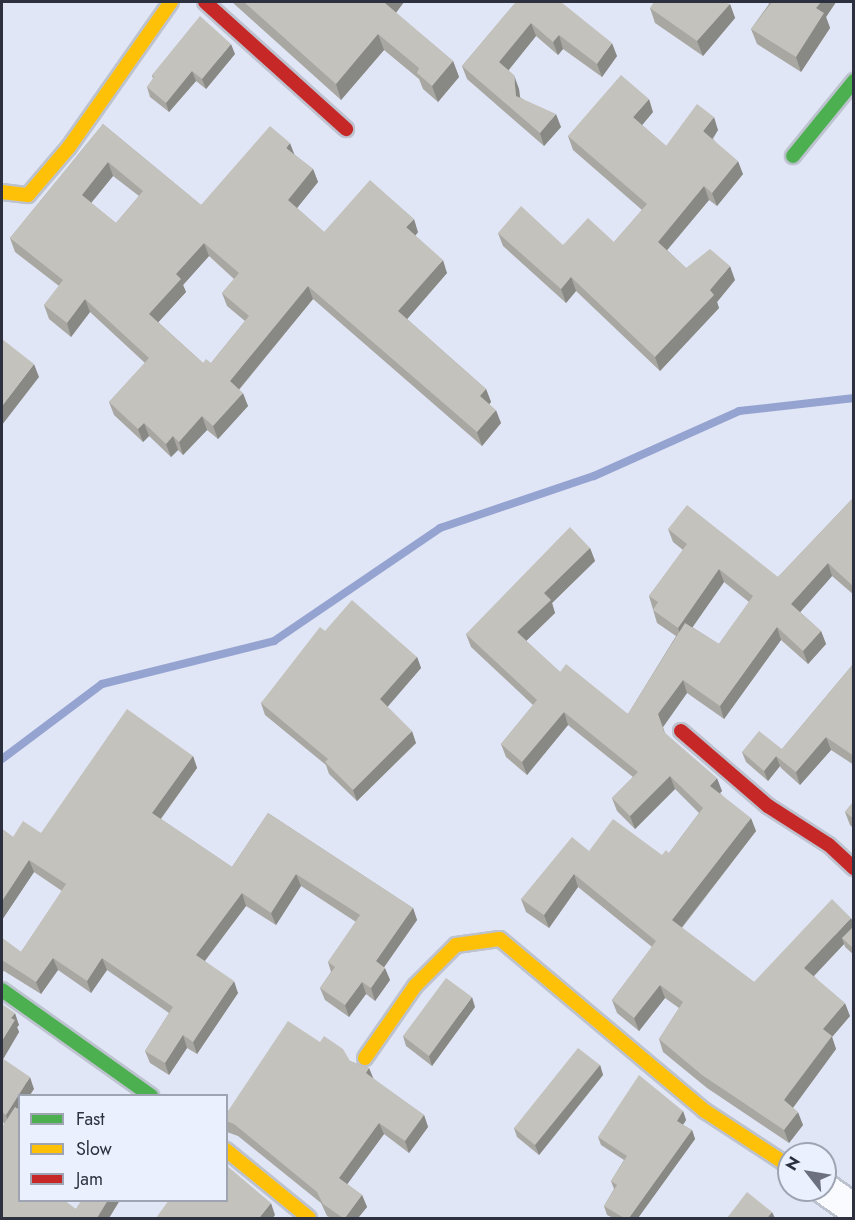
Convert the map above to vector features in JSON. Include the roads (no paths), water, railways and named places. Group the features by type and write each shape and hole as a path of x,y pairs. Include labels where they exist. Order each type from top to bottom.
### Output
{"street":[{"path":"2,192 28,195 69,147 171,2"},
{"path":"205,2 346,129"},
{"path":"793,156 854,81"},
{"path":"681,731 768,806 829,845 854,868"},
{"path":"365,1058 415,986 456,945 500,939 705,1111 777,1158"},
{"path":"2,990 150,1094"},
{"path":"228,1152 295,1214"},
{"path":"837,1197 854,1209"}],"waterway":[{"path":"2,759 102,684 274,641 440,528 594,476 739,411 854,398"}]}
